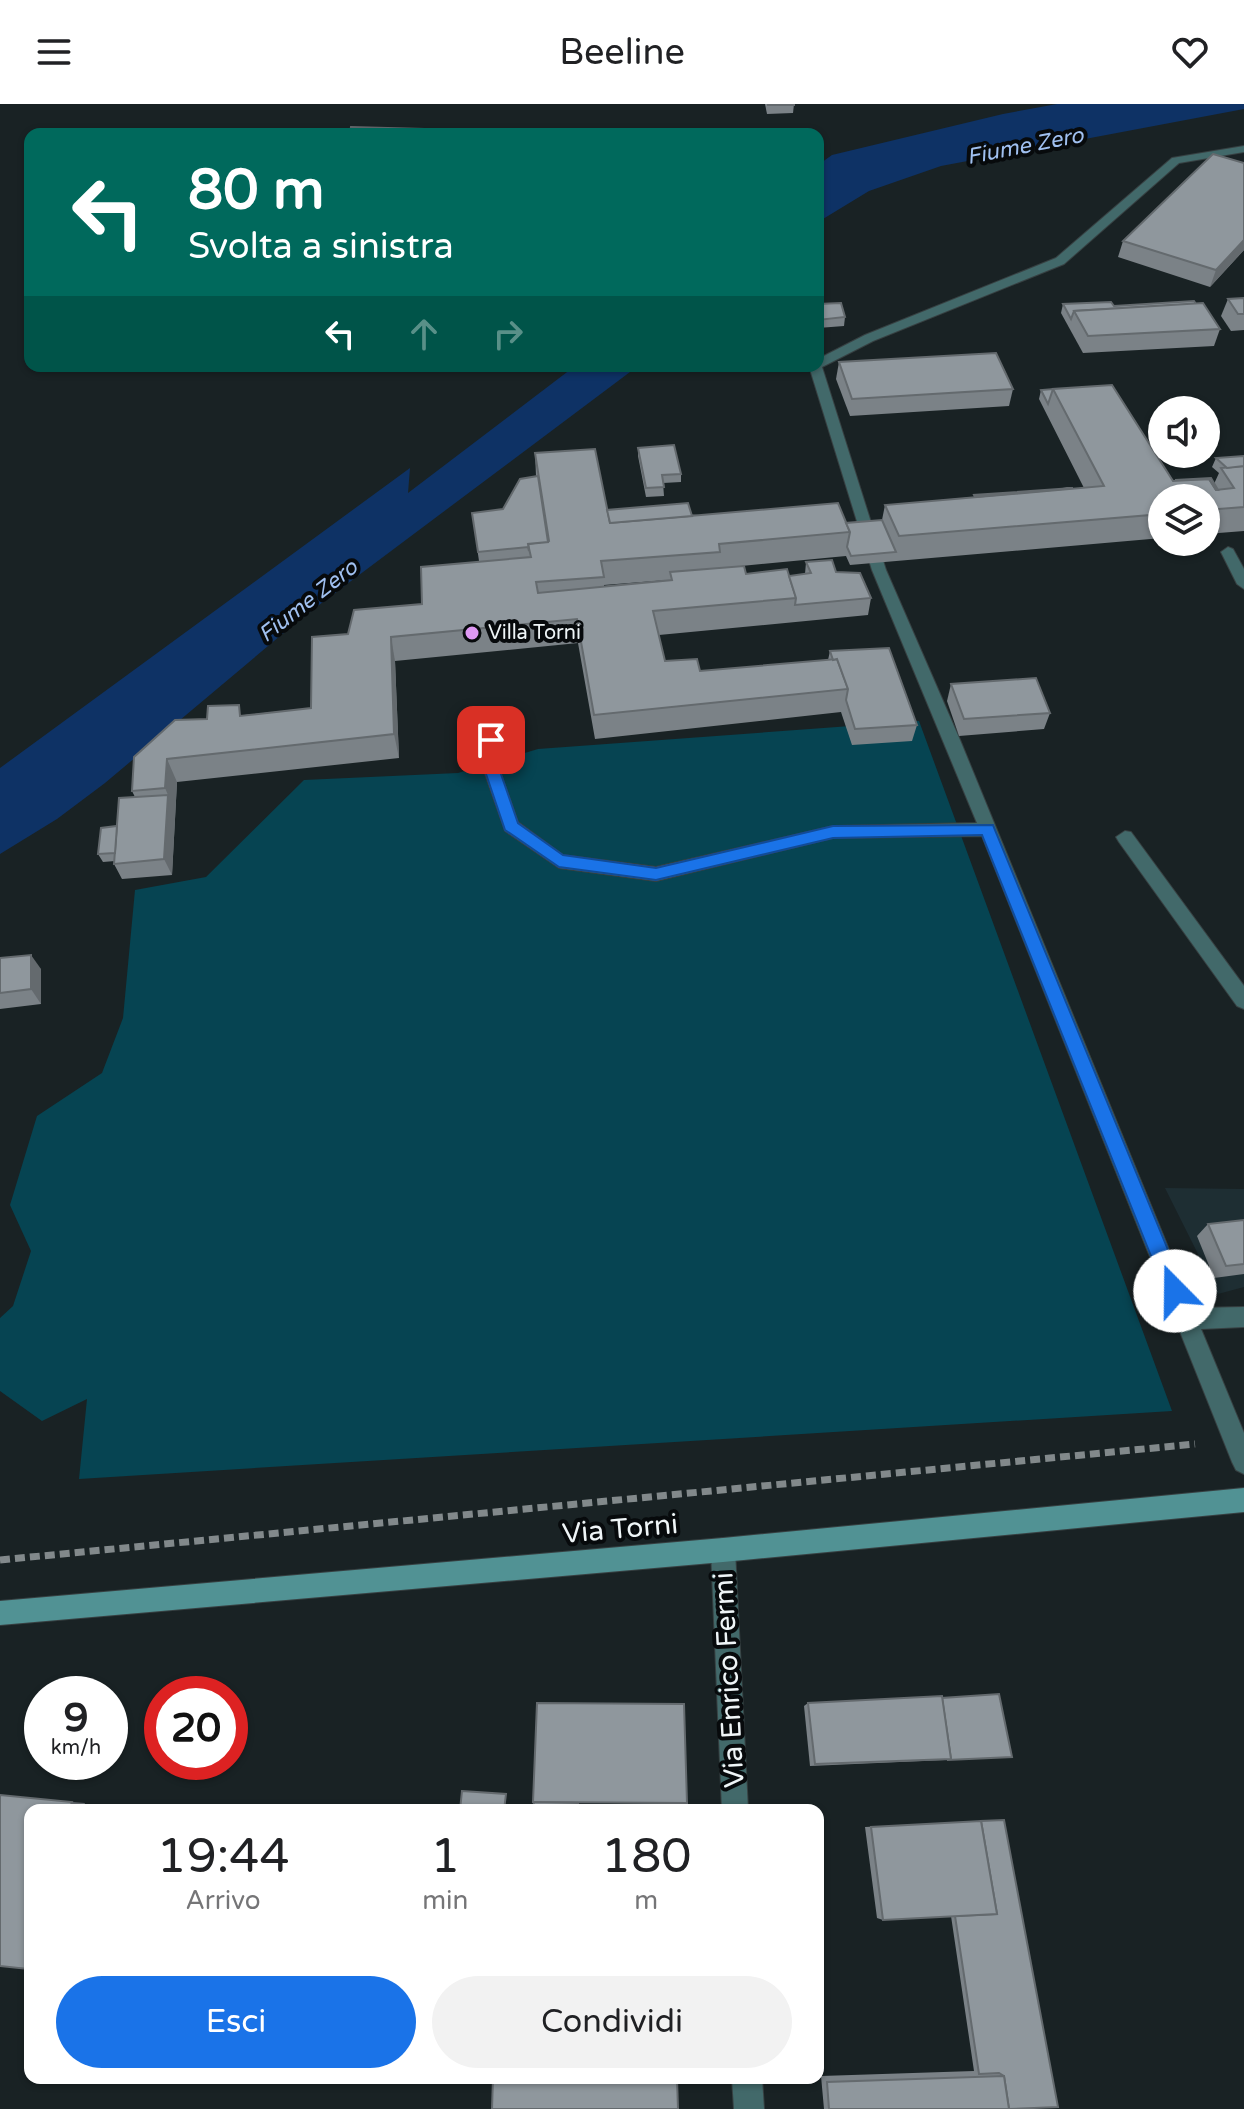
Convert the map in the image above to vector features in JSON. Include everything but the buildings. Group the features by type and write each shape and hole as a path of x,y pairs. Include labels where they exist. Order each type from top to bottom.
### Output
{"main road":[{"name":"Via Torni","path":"0,1613 723,1550 1244,1500"}],"street":[{"path":"824,361 869,338 1060,261 1176,160 1244,149"},
{"path":"818,372 879,570 988,829 1244,1462"},
{"path":"1228,552 1244,584"},
{"path":"491,740 493,774 511,826 559,861 656,874 833,832 988,829"},
{"path":"1125,837 1244,1001"},
{"path":"1186,1319 1244,1317"},
{"name":"Via Enrico Fermi","path":"723,1550 735,1804"},
{"path":"747,2084 749,2109"}],"path":[{"path":"0,1560 1236,1440"}],"shaded area":[{"path":"919,721 1172,1411 79,1479 87,1399 42,1421 0,1391 0,1318 13,1306 31,1251 10,1205 37,1116 102,1073 123,1018 135,890 206,877 304,780 458,773 538,749"},
{"path":"1165,1188 1244,1189 1244,1287 1218,1294"}],"water":[{"name":"Fiume Zero","path":"1057,104 1244,104 1244,109 941,166 869,191 824,218 824,161 832,155"},
{"name":"Fiume Zero","path":"567,372 630,372 299,620 105,783 57,819 0,854 0,768 410,468 408,493"}],"place":[{"name":"Villa Torni","path":"472,633"}],"route":[{"path":"491,740 493,774 511,826 559,861 656,874 833,832 988,829 1175,1291"}]}
